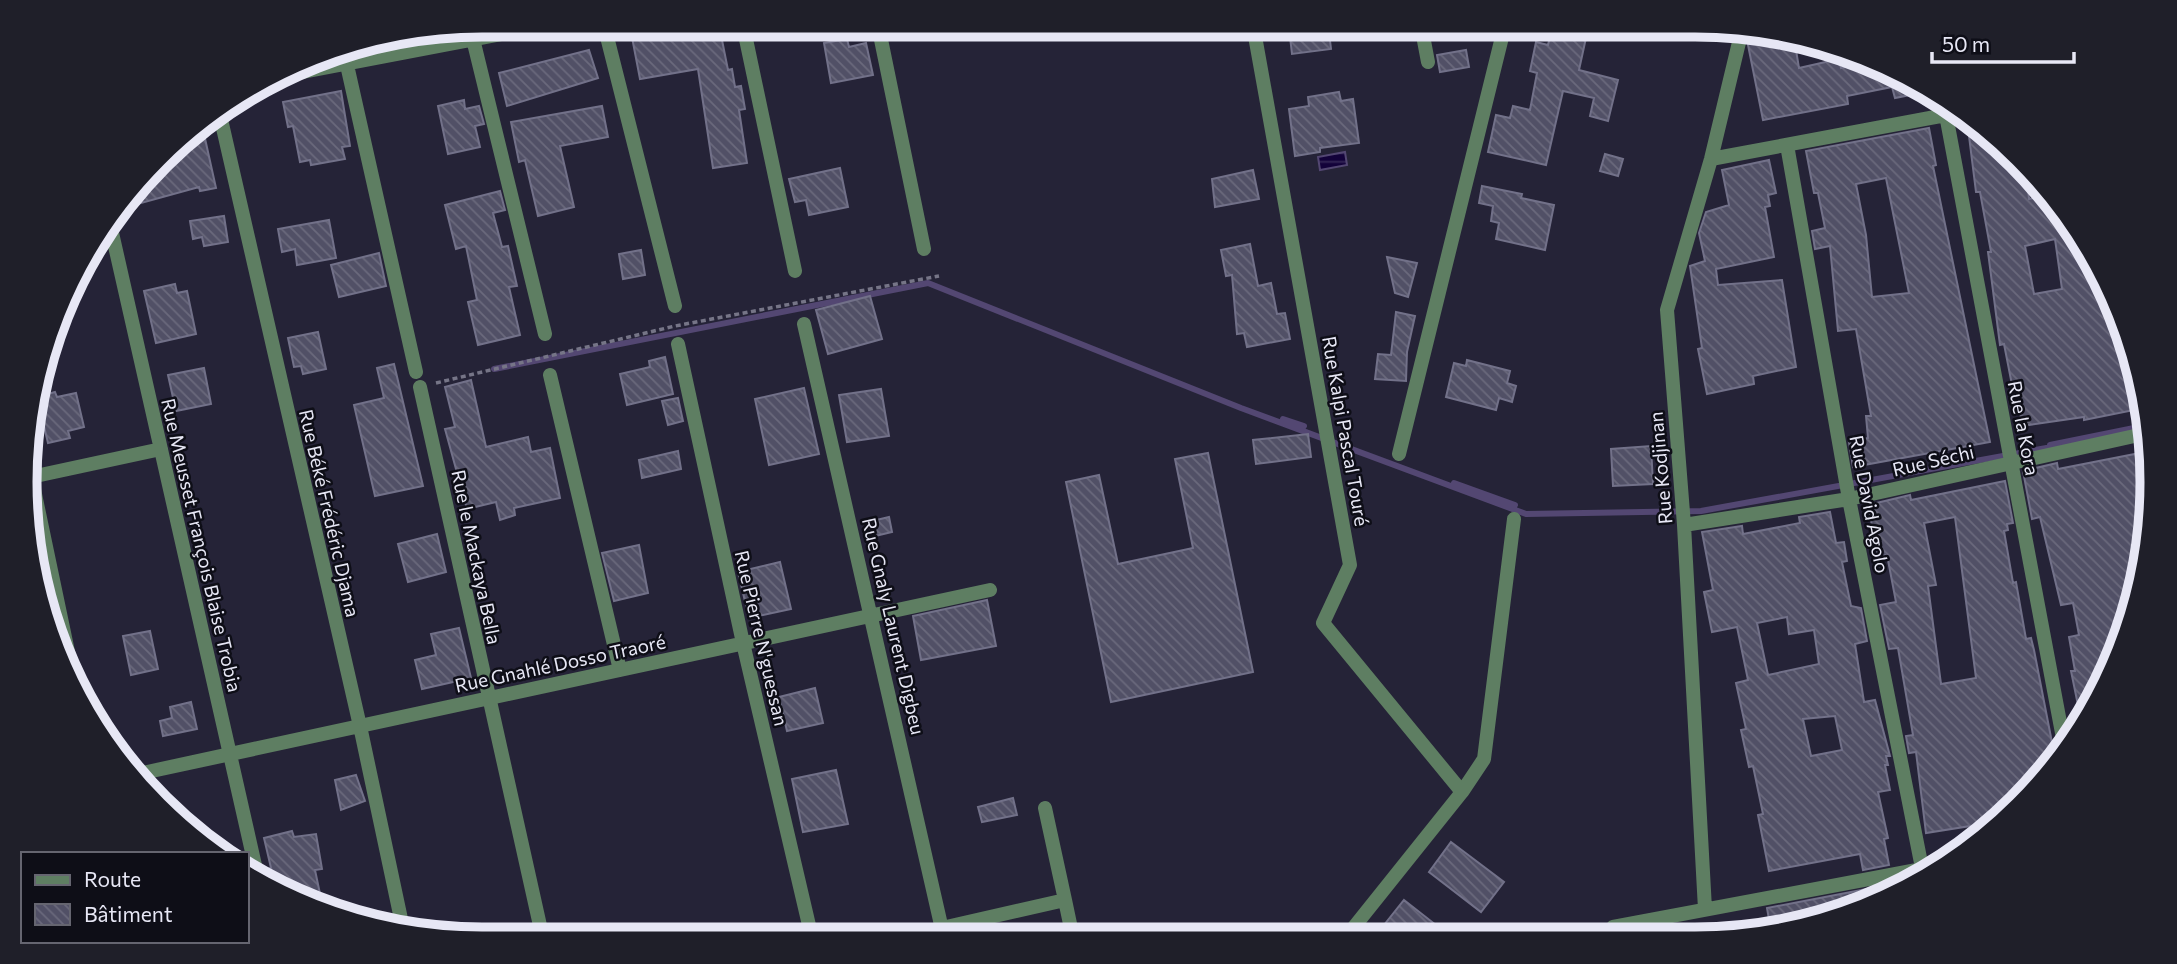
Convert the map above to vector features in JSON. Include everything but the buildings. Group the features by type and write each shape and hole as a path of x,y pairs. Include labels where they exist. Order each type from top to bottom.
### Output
{"street":[{"path":"314,70 483,37"},
{"path":"607,37 675,306"},
{"path":"746,37 795,271"},
{"path":"881,37 925,249"},
{"name":"Rue Kalpi Pascal Touré","path":"1255,37 1350,565 1323,623 1462,793"},
{"path":"1423,37 1428,62"},
{"path":"1399,454 1502,37"},
{"path":"473,39 545,334"},
{"name":"Rue Kodjinan","path":"1705,909 1684,525 1667,310 1711,159 1740,40"},
{"path":"347,65 416,372"},
{"path":"1711,159 1946,115"},
{"name":"Rue la Kora","path":"1946,115 2062,733"},
{"name":"Rue Béké Frédéric Djama","path":"222,122 360,726 401,919"},
{"name":"Rue David Agolo","path":"1787,145 1849,499 1921,866"},
{"name":"Rue Meusset François Blaise Trobia","path":"112,235 255,865"},
{"name":"Rue Gnaly Laurent Digbeu","path":"804,324 942,927"},
{"name":"Rue Pierre N'guessan","path":"678,344 743,643 809,927"},
{"path":"550,375 620,670"},
{"name":"Rue le Mackaya Bella","path":"420,387 540,927"},
{"name":"Rue Séchi","path":"1684,525 1849,499 2137,435"},
{"path":"37,475 160,449"},
{"path":"38,509 65,637"},
{"path":"1354,927 1462,793 1484,759 1514,519"},
{"name":"Rue Gnahlé Dosso Traoré","path":"144,773 990,590"},
{"path":"1045,808 1071,927"},
{"path":"1613,927 1912,871"},
{"path":"965,927 1065,900"}],"path":[{"path":"420,387 674,326 939,276"}],"shaded area":[{"path":"1345,152 1347,165 1320,170 1318,157"}],"waterway":[{"path":"494,369 928,283 1241,408 1526,514 1701,511 2052,447"},
{"path":"1283,419 1304,426"},
{"path":"2050,445 2136,428"},
{"path":"1454,483 1515,505"}]}
